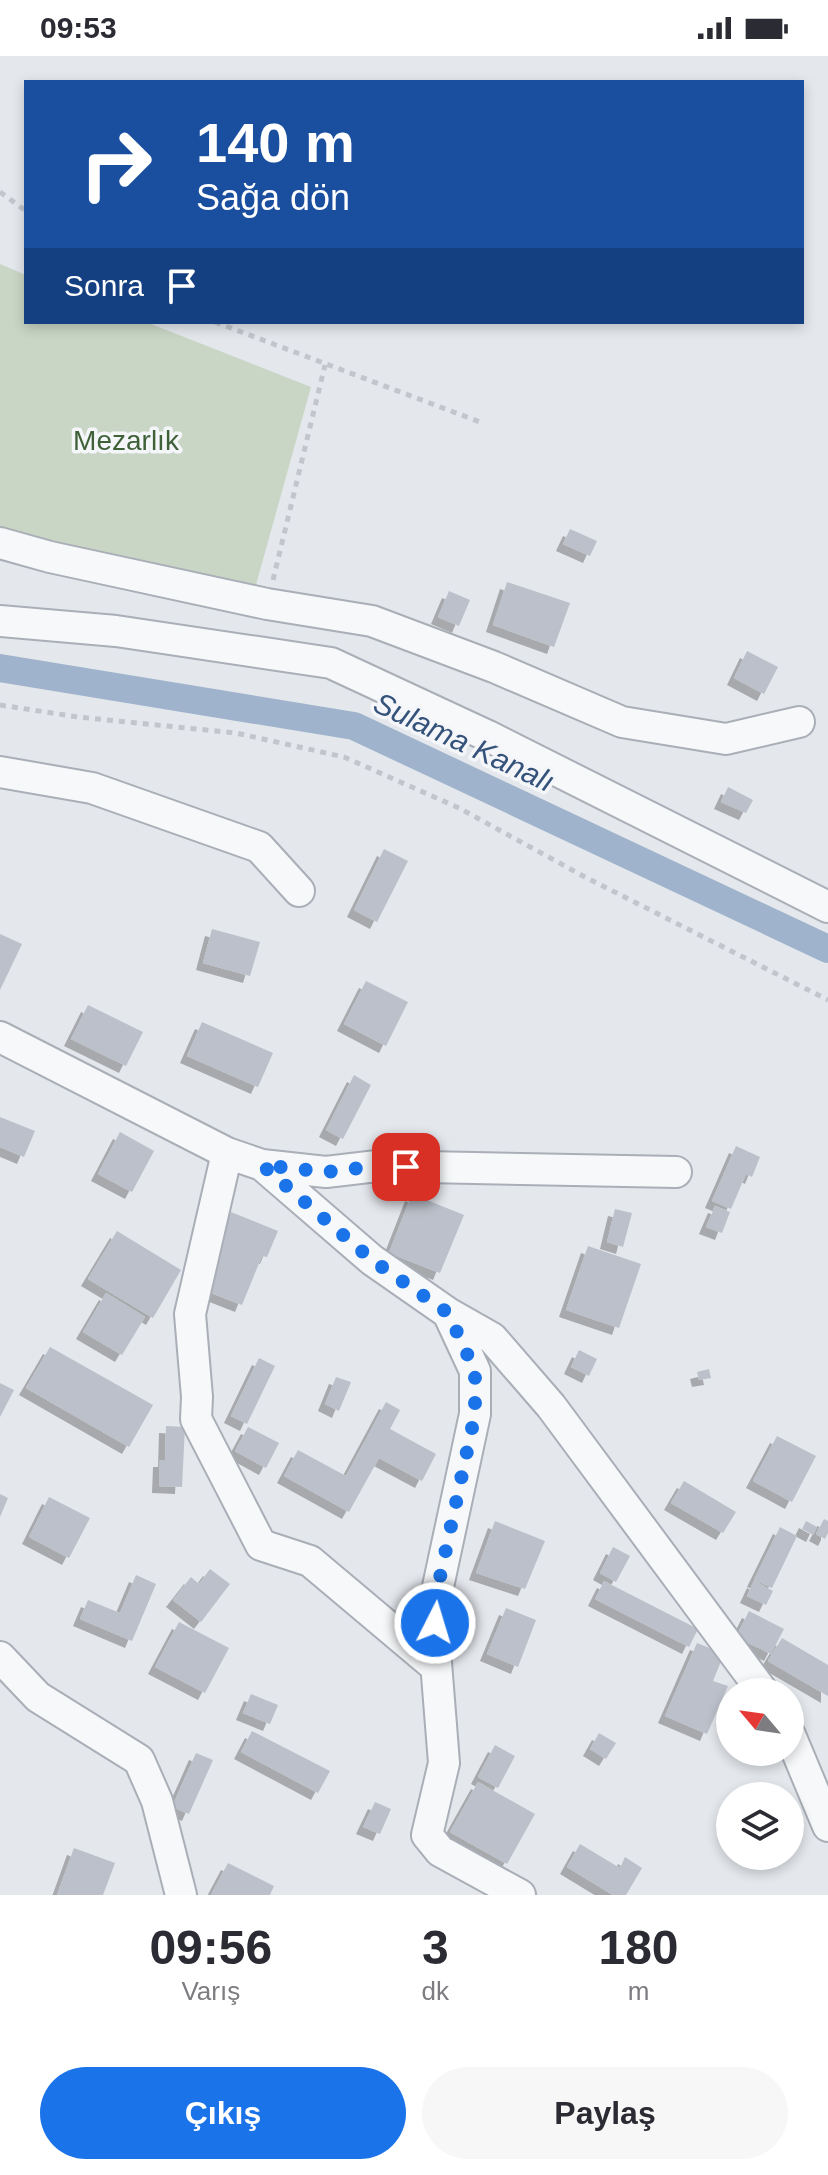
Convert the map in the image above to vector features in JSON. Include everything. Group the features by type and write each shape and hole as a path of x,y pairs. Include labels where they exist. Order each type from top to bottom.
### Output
{"street":[{"path":"0,543 50,557 267,604 372,621 494,667 622,722 726,739 799,722"},
{"path":"0,621 116,631 331,663 488,736 828,907"},
{"path":"0,772 92,788 259,847 299,891"},
{"path":"0,1037 227,1153 262,1165 326,1172 377,1166 676,1172"},
{"path":"227,1153 190,1314 196,1419 261,1545 310,1561 436,1667"},
{"path":"262,1165 372,1260 448,1313 492,1338 551,1406 753,1678"},
{"path":"448,1313 475,1371 475,1414 436,1596 436,1667 444,1763 427,1835 440,1851 520,1895"},
{"path":"0,1657 38,1697 139,1760 157,1801 181,1895"},
{"path":"803,1766 828,1826"}],"path":[{"path":"0,192 24,210"},
{"path":"220,324 480,422"},
{"path":"267,604 325,365"},
{"path":"0,705 78,717 236,733 344,757 459,808 585,877 828,1000"}],"green space":[{"name":"Mezarlık","path":"0,264 24,274 24,324 151,324 311,387 254,592 0,529"}],"building":[{"path":"570,529 597,541 590,556 563,544"},
{"path":"507,582 570,603 554,647 493,625"},
{"path":"449,591 470,600 459,626 438,617"},
{"path":"747,651 778,667 764,694 734,678"},
{"path":"728,787 753,800 746,813 721,802"},
{"path":"384,849 408,861 377,922 354,910"},
{"path":"212,929 260,942 250,976 203,963"},
{"path":"0,934 22,944 0,990"},
{"path":"366,981 408,1002 386,1046 344,1024"},
{"path":"88,1005 143,1032 126,1066 71,1039"},
{"path":"202,1022 273,1053 258,1087 187,1056"},
{"path":"354,1075 371,1085 343,1139 326,1130"},
{"path":"0,1117 35,1131 24,1157 0,1147"},
{"path":"120,1132 154,1151 132,1192 98,1174"},
{"path":"736,1146 760,1157 752,1177 746,1174 731,1209 712,1201"},
{"path":"412,1194 464,1215 440,1273 389,1253"},
{"path":"715,1206 730,1212 722,1233 706,1227"},
{"path":"615,1209 632,1213 623,1247 607,1242"},
{"path":"231,1212 278,1231 267,1257 262,1256 242,1305 201,1289"},
{"path":"117,1231 181,1270 153,1318 88,1279"},
{"path":"588,1246 641,1264 619,1328 566,1310"},
{"path":"106,1293 145,1317 122,1355 83,1332"},
{"path":"50,1347 153,1405 129,1447 26,1388"},
{"path":"579,1350 597,1359 589,1376 571,1367"},
{"path":"259,1358 275,1366 247,1424 231,1416"},
{"path":"709,1369 711,1378 699,1380 697,1372"},
{"path":"336,1377 351,1382 339,1411 325,1404"},
{"path":"0,1383 14,1390 0,1417"},
{"path":"386,1402 400,1410 390,1429 436,1454 422,1481 379,1458 349,1512 284,1476 298,1450 346,1476"},
{"path":"166,1426 185,1427 182,1487 159,1486 160,1460 165,1460"},
{"path":"248,1427 279,1443 266,1468 235,1451"},
{"path":"777,1436 816,1456 792,1502 753,1481"},
{"path":"684,1481 736,1512 723,1533 671,1503"},
{"path":"0,1494 8,1498 0,1517"},
{"path":"49,1497 90,1518 69,1558 29,1537"},
{"path":"824,1519 828,1521 825,1539 816,1534"},
{"path":"495,1521 545,1541 525,1589 476,1573"},
{"path":"806,1521 817,1527 813,1535 802,1529"},
{"path":"780,1527 797,1536 772,1588 754,1580"},
{"path":"613,1547 630,1556 616,1582 600,1573"},
{"path":"210,1569 230,1584 201,1622 173,1600 191,1577 199,1584"},
{"path":"136,1575 156,1584 132,1641 80,1619 88,1600 120,1613"},
{"path":"604,1581 698,1629 689,1647 595,1599"},
{"path":"754,1581 773,1591 766,1605 747,1596"},
{"path":"506,1608 536,1620 518,1667 487,1654"},
{"path":"749,1611 784,1629 771,1654 736,1637"},
{"path":"179,1622 229,1648 205,1693 155,1667"},
{"path":"782,1638 828,1665 828,1696 804,1682 804,1678 797,1678 768,1661"},
{"path":"697,1643 724,1654 713,1681 716,1682 716,1713 707,1734 665,1716"},
{"path":"251,1694 278,1705 270,1724 243,1713"},
{"path":"252,1731 330,1771 318,1793 241,1752"},
{"path":"599,1733 616,1743 606,1759 590,1749"},
{"path":"495,1745 515,1756 498,1788 478,1777"},
{"path":"196,1753 213,1760 189,1814 172,1807"},
{"path":"478,1782 535,1814 507,1864 450,1832"},
{"path":"375,1802 391,1809 380,1834 363,1827"},
{"path":"580,1844 620,1868 625,1857 642,1868 626,1895 613,1895 567,1867"},
{"path":"74,1848 115,1863 103,1895 57,1895"},
{"path":"228,1863 274,1886 270,1895 211,1895"}],"waterway":[{"name":"Sulama Kanalı","path":"0,668 354,726 828,949"}],"route":[{"path":"406,1167 377,1166 326,1172 262,1165 372,1260 448,1313 475,1371 475,1414 436,1596 435,1623"}]}
